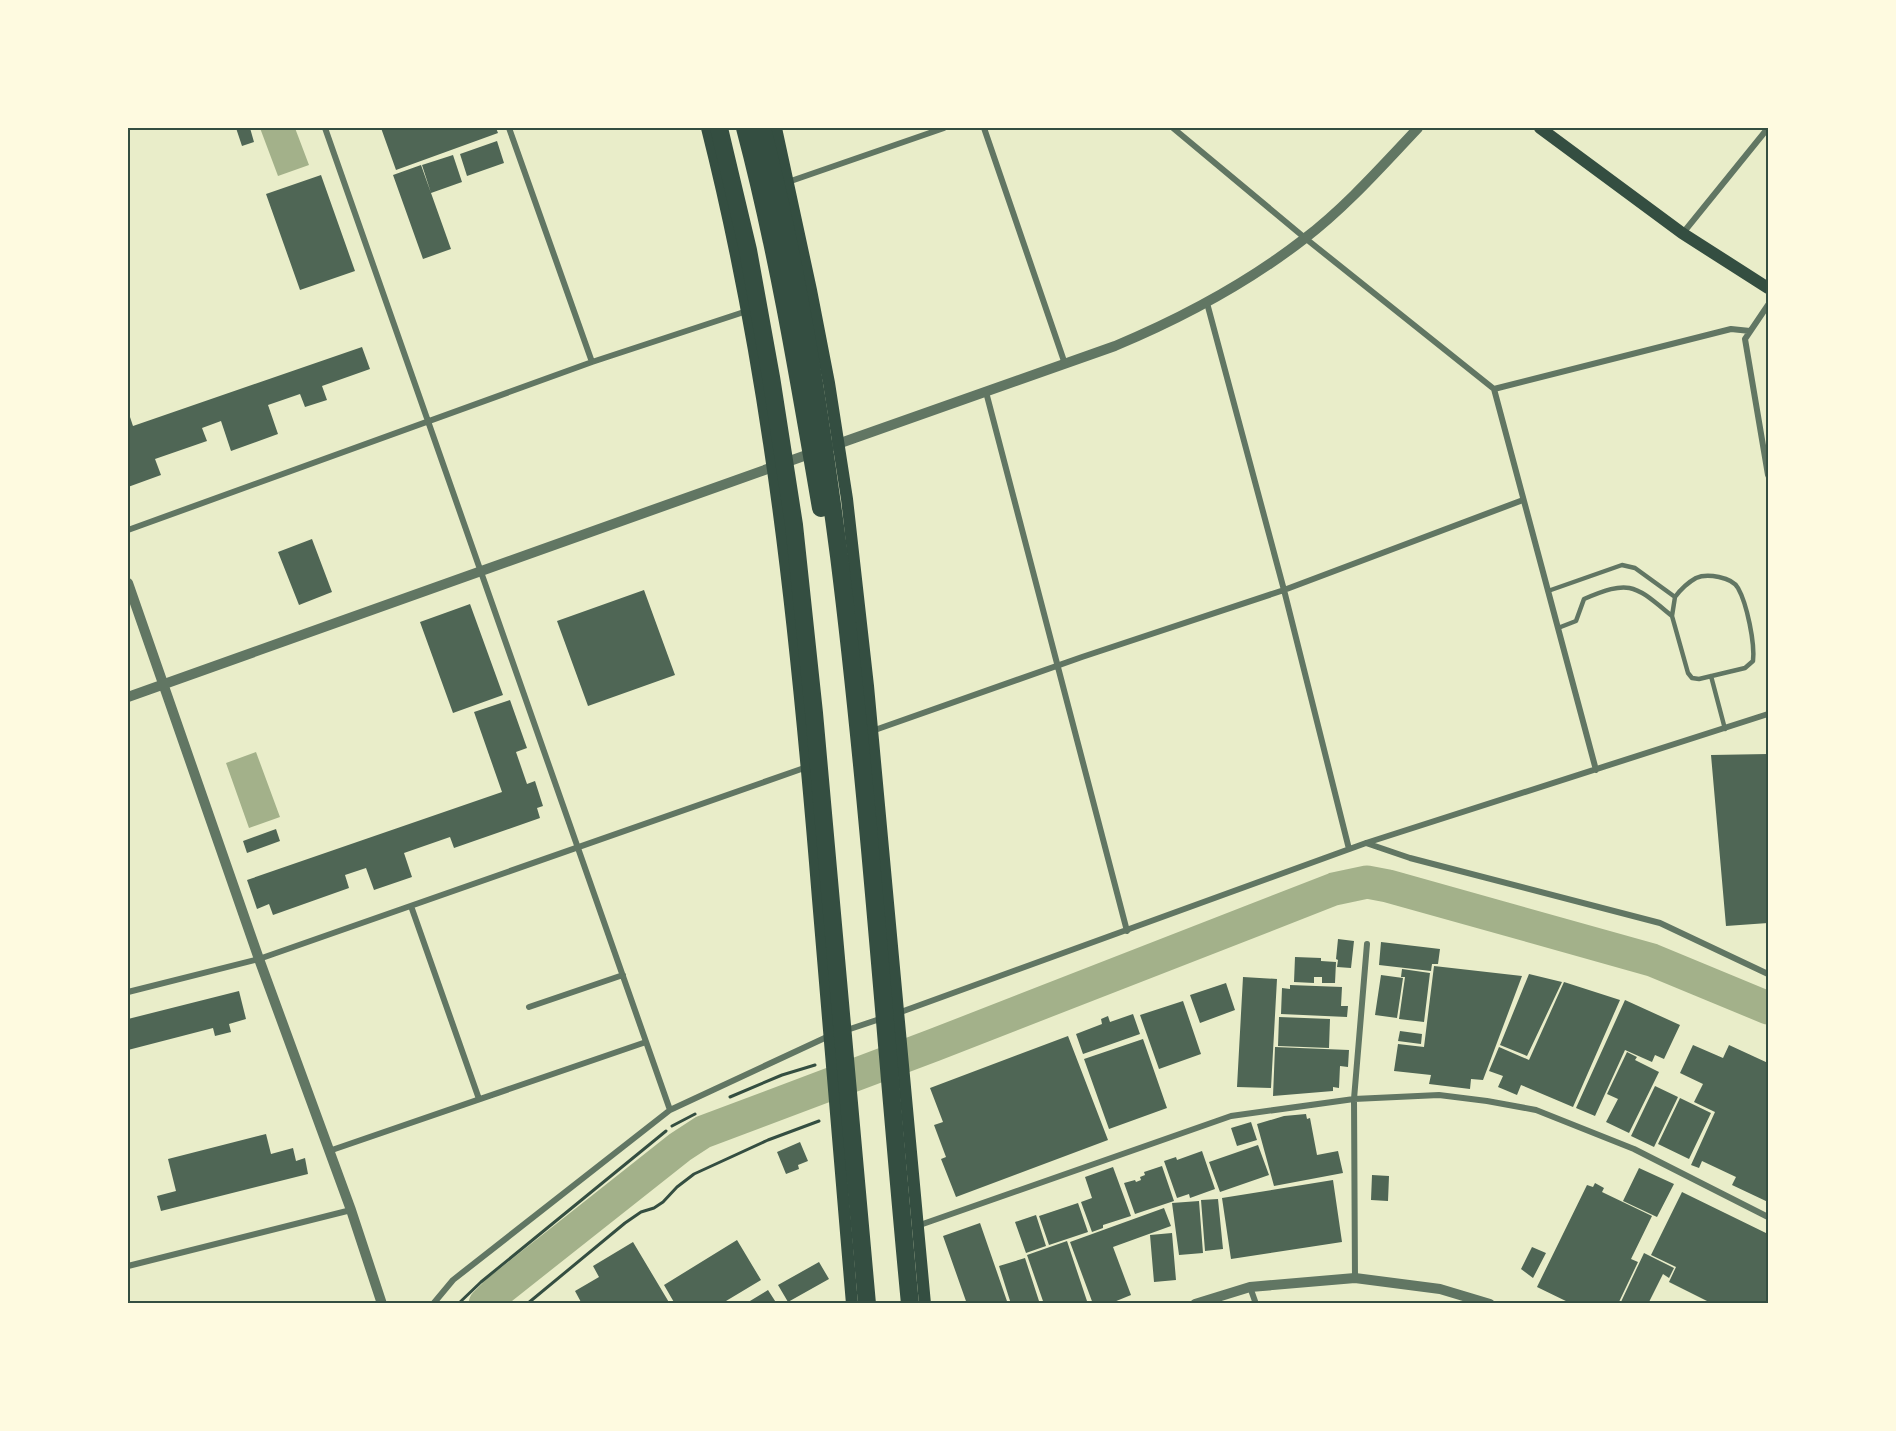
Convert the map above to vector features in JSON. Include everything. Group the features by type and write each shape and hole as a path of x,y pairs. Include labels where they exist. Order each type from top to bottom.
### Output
{"highway":[{"path":"719,128 748,250 794,525 814,713 867,1304"},
{"path":"745,128 766,208 801,390 840,629 869,835"},
{"path":"762,128 782,204 804,320 828,470 850,641 910,1304"},
{"path":"854,1149 876,1304"}],"main road":[{"path":"707,128 725,200 748,311 773,468 792,616 807,766 852,1304"},
{"path":"776,128 811,290 848,511 872,731 916,1227 925,1304"},
{"path":"1540,128 1682,233 1768,288"}],"street":[{"path":"326,128 670,1110"},
{"path":"509,128 592,362"},
{"path":"788,182 944,128"},
{"path":"984,128 1065,364"},
{"path":"1173,128 1305,238 1494,389 1596,770"},
{"path":"128,697 1065,364 1161,327 1208,303 1259,272 1305,238 1347,202 1418,128"},
{"path":"1682,233 1768,128"},
{"path":"1208,303 1284,590 1349,849"},
{"path":"1768,305 1745,339 1768,475"},
{"path":"128,530 592,362 748,311"},
{"path":"1494,389 1731,329 1750,331"},
{"path":"986,392 1127,931"},
{"path":"872,731 1284,590 1523,500"},
{"path":"128,583 351,1210 382,1304"},
{"path":"433,1304 453,1280 670,1110 830,1036 1127,931 1366,843 1768,714"},
{"path":"128,992 260,958 807,766"},
{"path":"1366,843 1410,858 1660,923 1768,974"},
{"path":"411,906 480,1099"},
{"path":"1355,1278 1354,1099 1367,944"},
{"path":"529,1007 623,975"},
{"path":"329,1151 646,1042"},
{"path":"916,1227 1231,1116 1354,1099 1438,1095 1536,1110 1634,1149 1768,1217"},
{"path":"128,1266 351,1210"},
{"path":"1196,1304 1250,1287 1355,1278 1440,1289 1490,1304"},
{"path":"1250,1287 1256,1304"}],"lane":[{"path":"1548,591 1622,565 1635,568 1675,597"},
{"path":"1698,577 1722,577 1737,586 1754,647 1753,661 1745,668 1692,678 1688,673 1672,616 1675,597 1683,587 1698,577"},
{"path":"1558,627 1576,621 1584,599 1620,586 1634,588 1672,616"},
{"path":"1711,676 1725,729"}],"path":[{"path":"729,1098 782,1075 815,1065"},
{"path":"458,1304 481,1282 674,1125 699,1112"},
{"path":"527,1304 625,1223 641,1212 663,1202 677,1186 694,1174 768,1140 819,1121"}],"shaded area":[{"path":"260,128 295,128 309,165 278,176"},
{"path":"256,752 280,817 249,828 226,763"}],"building":[{"path":"236,128 250,128 254,142 242,146"},
{"path":"381,128 496,128 498,133 396,170"},
{"path":"497,141 504,163 467,176 460,154"},
{"path":"453,155 462,182 431,193 422,165"},
{"path":"421,165 451,249 423,259 393,175"},
{"path":"321,175 355,271 300,290 266,194"},
{"path":"362,347 370,369 322,386 327,400 305,407 300,394 268,405 278,434 231,451 221,421 202,428 207,441 155,459 161,475 128,487 128,411 133,426"},
{"path":"312,539 332,592 299,605 278,552"},
{"path":"644,590 675,675 588,706 557,621"},
{"path":"470,604 503,695 453,713 420,622"},
{"path":"510,700 527,748 516,752 527,784 535,781 543,806 537,808 540,818 454,848 450,837 404,853 412,877 374,890 366,868 345,875 349,888 273,915 269,904 257,909 247,880 502,792 474,712"},
{"path":"1768,754 1768,923 1726,926 1711,755"},
{"path":"276,829 280,841 247,853 243,841"},
{"path":"1338,939 1354,941 1351,968 1337,967"},
{"path":"1381,942 1440,949 1438,964 1432,964 1431,971 1379,965"},
{"path":"1295,957 1321,958 1321,961 1336,962 1335,983 1322,983 1322,977 1314,977 1314,983 1294,982"},
{"path":"1434,966 1522,976 1483,1080 1471,1079 1470,1089 1429,1084 1431,1075 1394,1071 1398,1044 1424,1047"},
{"path":"1402,969 1430,973 1424,1022 1399,1019 1405,977 1401,977"},
{"path":"1529,974 1562,982 1527,1056 1500,1045"},
{"path":"1381,975 1403,978 1397,1018 1375,1015"},
{"path":"1243,977 1277,979 1271,1088 1237,1087"},
{"path":"1564,982 1620,1000 1573,1107 1521,1085 1517,1095 1498,1087 1503,1076 1489,1071 1499,1047 1529,1060"},
{"path":"1226,983 1235,1010 1200,1023 1190,995"},
{"path":"1290,985 1342,987 1341,1006 1348,1006 1347,1017 1281,1014 1282,988 1290,989"},
{"path":"239,991 246,1019 229,1024 231,1032 215,1036 213,1028 128,1050 128,1019"},
{"path":"1625,1000 1680,1025 1664,1059 1655,1055 1652,1062 1625,1050 1595,1116 1576,1108"},
{"path":"1183,1001 1201,1054 1159,1069 1140,1015"},
{"path":"1133,1014 1140,1034 1083,1054 1076,1034 1102,1024 1101,1019 1108,1016 1110,1022"},
{"path":"1279,1017 1330,1019 1329,1048 1278,1046"},
{"path":"1400,1031 1422,1034 1421,1044 1398,1041"},
{"path":"1068,1036 1108,1140 956,1197 941,1159 946,1157 934,1125 943,1122 930,1088"},
{"path":"1143,1039 1167,1108 1109,1129 1084,1059"},
{"path":"1693,1045 1723,1058 1729,1045 1768,1063 1768,1202 1732,1185 1736,1177 1702,1161 1699,1168 1691,1165 1715,1112 1694,1102 1703,1084 1680,1073"},
{"path":"1275,1047 1349,1050 1348,1067 1340,1066 1339,1088 1333,1087 1333,1091 1273,1096"},
{"path":"1627,1052 1637,1057 1635,1060 1659,1072 1629,1133 1606,1122 1618,1099 1607,1094"},
{"path":"1655,1086 1678,1097 1654,1147 1631,1136"},
{"path":"1680,1098 1711,1113 1689,1159 1658,1144"},
{"path":"1306,1114 1307,1119 1310,1118 1317,1155 1338,1151 1343,1173 1274,1186 1257,1124 1284,1116"},
{"path":"1251,1122 1257,1140 1237,1146 1231,1128"},
{"path":"266,1134 271,1154 293,1148 296,1161 305,1158 308,1174 161,1211 157,1196 176,1191 168,1159"},
{"path":"800,1142 808,1161 798,1165 799,1169 786,1174 777,1152"},
{"path":"1258,1145 1269,1175 1220,1192 1209,1162"},
{"path":"1202,1151 1215,1189 1190,1198 1189,1194 1177,1198 1164,1161 1176,1157 1177,1160"},
{"path":"1162,1166 1174,1201 1135,1214 1124,1183 1141,1180 1140,1177 1145,1175 1144,1172"},
{"path":"1113,1167 1131,1216 1103,1225 1103,1228 1092,1232 1081,1202 1092,1198 1085,1177"},
{"path":"1639,1168 1674,1184 1657,1217 1623,1201"},
{"path":"1372,1175 1389,1176 1388,1201 1371,1200"},
{"path":"1333,1180 1342,1242 1231,1259 1222,1198"},
{"path":"1595,1183 1604,1188 1602,1192 1652,1216 1631,1259 1638,1262 1618,1304 1572,1304 1537,1287 1587,1185 1593,1187"},
{"path":"1682,1192 1768,1234 1768,1304 1713,1304 1669,1282 1676,1267 1651,1255"},
{"path":"1218,1199 1223,1249 1205,1251 1201,1200"},
{"path":"1199,1201 1203,1253 1179,1255 1172,1203"},
{"path":"1078,1203 1088,1232 1049,1245 1039,1216"},
{"path":"1164,1208 1171,1226 1113,1247 1131,1295 1109,1304 1093,1304 1070,1242"},
{"path":"1036,1215 1046,1246 1026,1253 1015,1222"},
{"path":"980,1223 1008,1304 967,1304 943,1236"},
{"path":"1172,1233 1176,1280 1154,1282 1150,1235"},
{"path":"737,1240 761,1280 721,1304 675,1304 664,1285"},
{"path":"1067,1241 1088,1304 1044,1304 1027,1255"},
{"path":"633,1242 670,1304 582,1304 575,1291 599,1277 593,1266"},
{"path":"1532,1247 1546,1253 1533,1278 1521,1269"},
{"path":"1644,1253 1674,1268 1669,1278 1663,1274 1648,1304 1620,1304"},
{"path":"1025,1258 1039,1301 1033,1304 1011,1304 999,1266"},
{"path":"819,1262 829,1279 788,1302 778,1285"},
{"path":"768,1290 777,1304 745,1304"}],"waterway":[{"path":"485,1304 498,1291 680,1147 703,1132 934,1045 1334,889 1367,882 1388,886 1652,960 1768,1008"}]}
